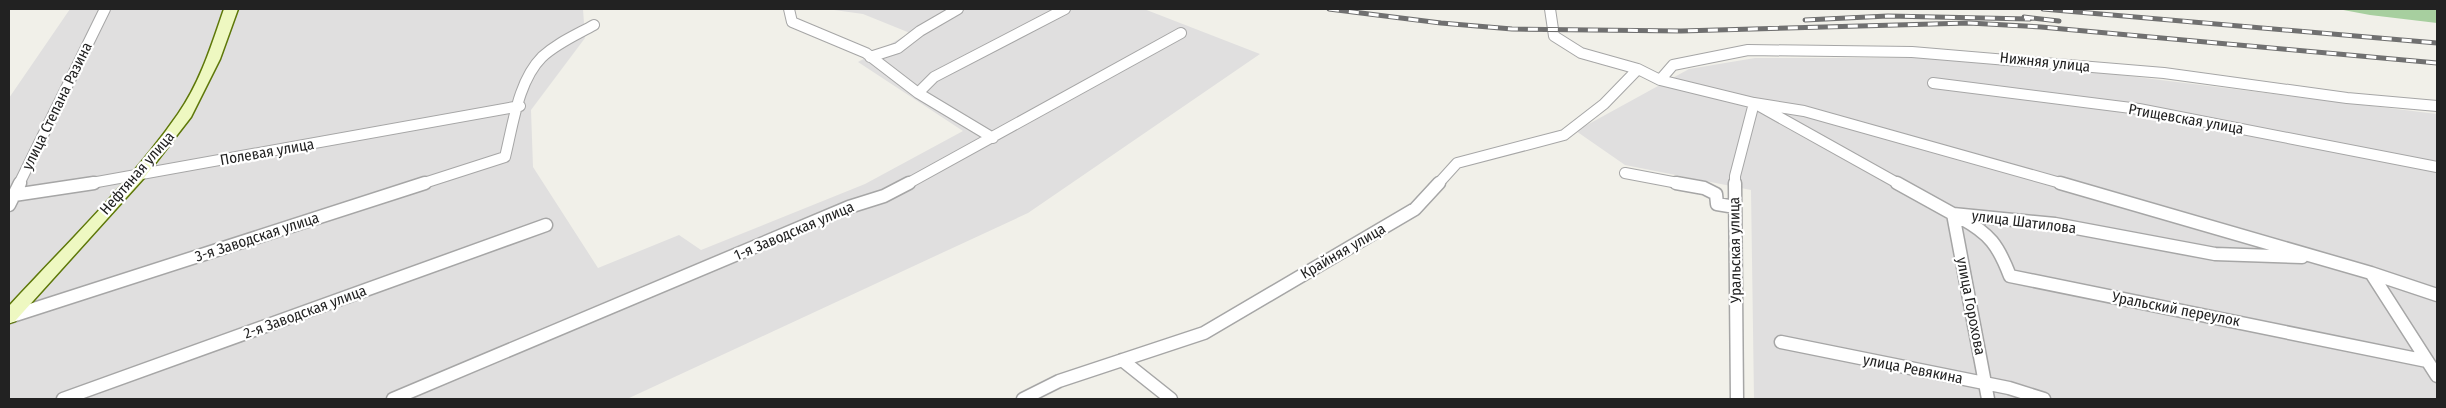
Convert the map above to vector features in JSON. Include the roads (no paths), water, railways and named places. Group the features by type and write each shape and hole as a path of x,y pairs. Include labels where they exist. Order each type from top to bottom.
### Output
{"main road":[{"name":"Нефтяная улица","path":"9,317 137,176 186,114 212,59 231,9"}],"street":[{"name":"улица Степана Разина","path":"11,200 105,9"},
{"path":"789,9 792,22 870,57 918,93 993,138"},
{"path":"870,57 898,48 920,31 958,9"},
{"path":"918,93 934,77 1066,9"},
{"name":"улица Шатилова","path":"1550,9 1554,36 1581,52 1638,69 1660,80 1754,103 1804,112 1904,138 2371,273 2437,296"},
{"path":"520,106 536,64 546,55 594,25"},
{"name":"1-я Заводская улица","path":"393,399 849,207 884,196 993,138 1181,33"},
{"name":"Нижняя улица","path":"1660,80 1674,64 1748,50 1912,52 2164,73 2347,98 2437,106"},
{"name":"Крайняя улица","path":"1022,399 1059,381 1204,332 1415,209 1457,163 1564,135 1604,104 1638,69"},
{"name":"Ртищевская улица","path":"1933,83 2139,109 2437,167"},
{"name":"улица Шатилова","path":"1754,103 1953,214 1987,219 2056,224 2214,254 2319,258"},
{"name":"Уральская улица","path":"1738,399 1735,176 1754,103"},
{"name":"Полевая улица","path":"11,200 520,106"},
{"name":"3-я Заводская улица","path":"9,317 505,158 520,106"},
{"path":"1625,174 1704,188 1716,194 1717,204 1734,207"},
{"name":"Уральский переулок","path":"1953,214 1986,232 1997,245 2010,276 2427,361"},
{"name":"улица Горохова","path":"1953,214 1988,399"},
{"name":"2-я Заводская улица","path":"63,399 546,225"},
{"path":"2371,273 2437,376"},
{"name":"улица Ревякина","path":"1781,342 1985,384 2044,399"},
{"path":"1122,360 1171,399"}],"railway":[{"path":"1329,9 1441,23 1512,29 1681,31 1969,23 2041,27 2437,63"},
{"path":"2043,9 2437,43"},
{"path":"1805,20 1888,16 2030,19"},
{"path":"2024,17 2059,21"}]}
